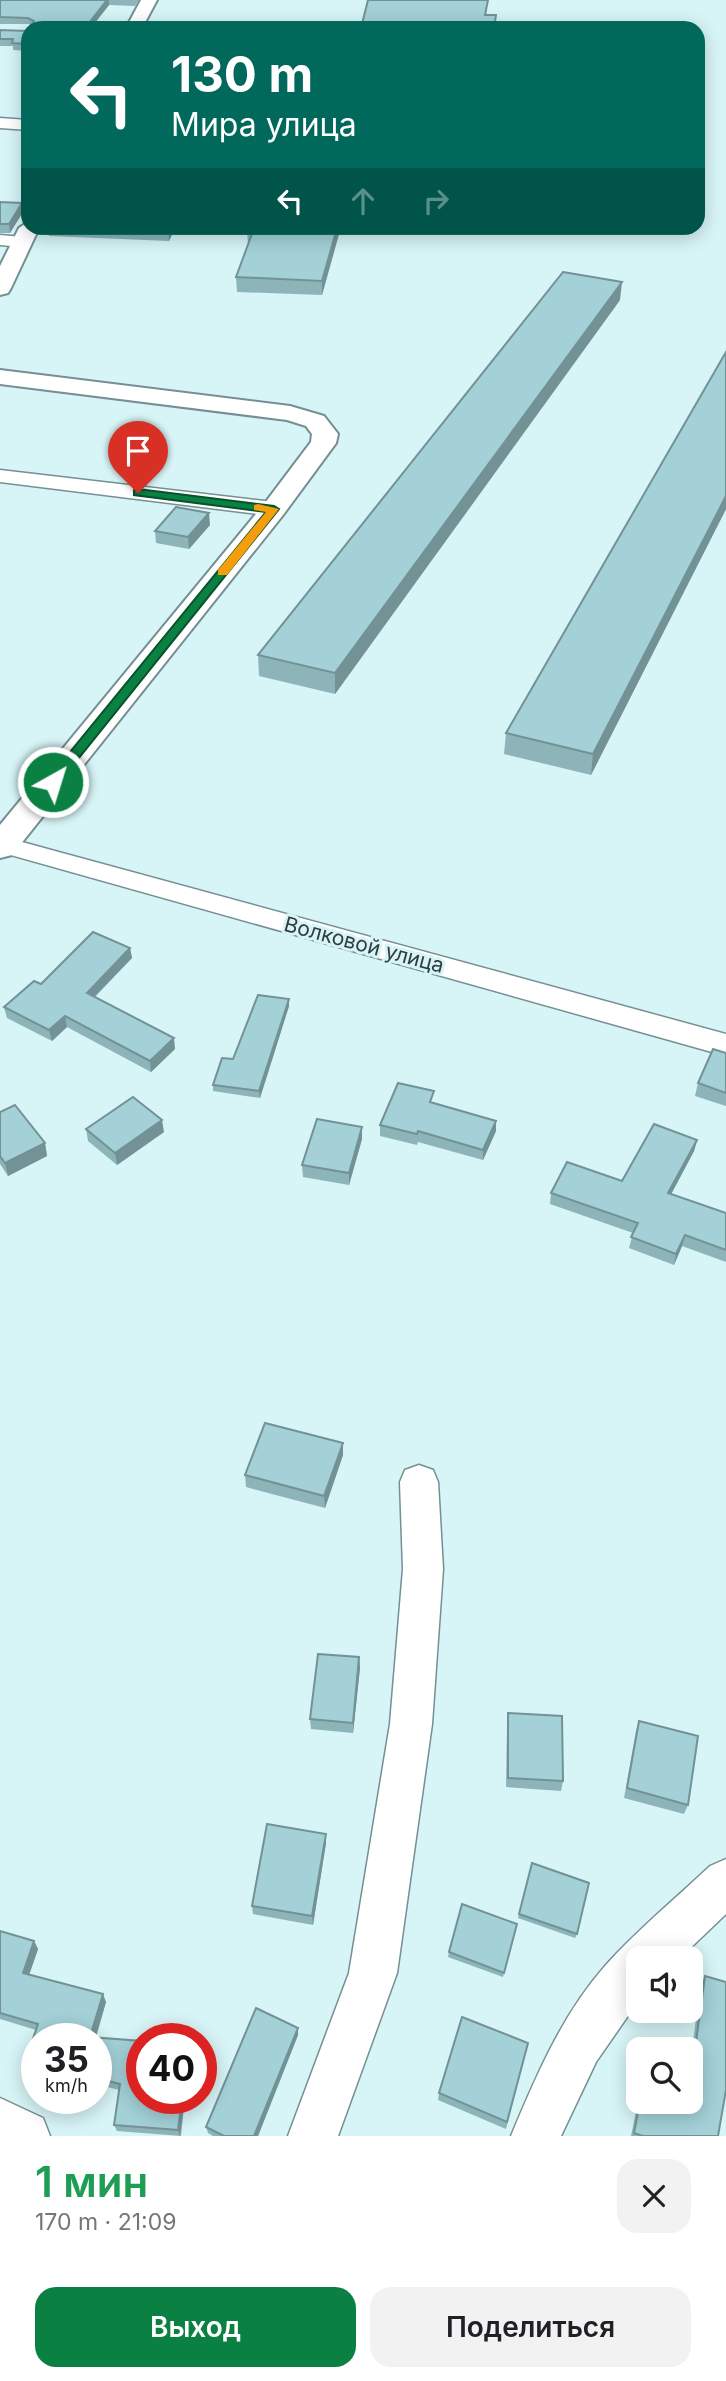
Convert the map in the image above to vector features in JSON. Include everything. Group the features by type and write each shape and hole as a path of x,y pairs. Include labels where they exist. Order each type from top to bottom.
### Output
{"street":[{"path":"138,21 149,0"},
{"path":"0,123 21,124"},
{"path":"0,288 17,237"},
{"path":"0,377 290,413 315,421 325,434 323,443 274,509 1,846"},
{"path":"0,476 274,509"},
{"name":"Волковой улица","path":"1,846 726,1045"},
{"path":"313,2136 373,1973 411,1724 423,1569 419,1482"},
{"path":"659,1946 726,1882"},
{"path":"536,2136 560,2078 626,1977"},
{"path":"0,2123 25,2136"}],"building":[{"path":"0,0 107,0 90,21 34,21 28,18 0,17"},
{"path":"368,0 488,0 485,15 496,15 495,21 363,21"},
{"path":"0,30 21,31 21,44 12,43 13,39 0,39"},
{"path":"0,202 21,203 9,224 0,224"},
{"path":"252,235 335,235 322,281 236,277"},
{"path":"563,272 622,282 335,673 258,655"},
{"path":"726,352 726,496 593,754 506,733"},
{"path":"176,507 209,513 188,537 155,531"},
{"path":"93,932 130,948 87,993 174,1038 150,1061 65,1016 49,1030 4,1007 34,981 41,984"},
{"path":"258,995 289,999 259,1091 213,1085 222,1058 233,1059"},
{"path":"713,1049 726,1053 726,1093 698,1083"},
{"path":"398,1083 434,1091 430,1102 496,1121 483,1150 418,1131 417,1134 380,1125"},
{"path":"133,1097 162,1120 115,1153 86,1129"},
{"path":"15,1105 45,1143 5,1163 0,1156 0,1112"},
{"path":"317,1119 362,1127 349,1173 302,1165"},
{"path":"654,1124 697,1140 668,1193 726,1213 726,1250 685,1235 676,1254 631,1237 638,1223 551,1193 567,1162 622,1181"},
{"path":"265,1423 343,1443 324,1496 245,1475"},
{"path":"318,1654 359,1657 353,1723 310,1719"},
{"path":"508,1713 562,1716 563,1781 508,1778"},
{"path":"639,1721 698,1736 688,1805 627,1788"},
{"path":"267,1824 326,1834 312,1916 252,1906"},
{"path":"532,1863 589,1883 577,1934 519,1914"},
{"path":"462,1904 517,1924 504,1973 449,1952"},
{"path":"0,1931 34,1941 23,1973 103,1994 94,2023 35,2023 0,2013"},
{"path":"705,1976 726,1982 726,2090 718,2136 643,2136 634,2133 638,2114 703,2114 703,2037 697,2037 699,2023 703,2023"},
{"path":"256,2008 298,2028 254,2136 224,2136 206,2127 211,2114 217,2114 217,2101"},
{"path":"462,2017 528,2043 507,2122 439,2093"},
{"path":"112,2039 126,2040 126,2114 180,2114 178,2130 114,2125 120,2084 112,2082"}],"slow traffic":[{"path":"223,572 274,509 258,507"}],"route":[{"path":"53,782 274,509 138,493"}]}
